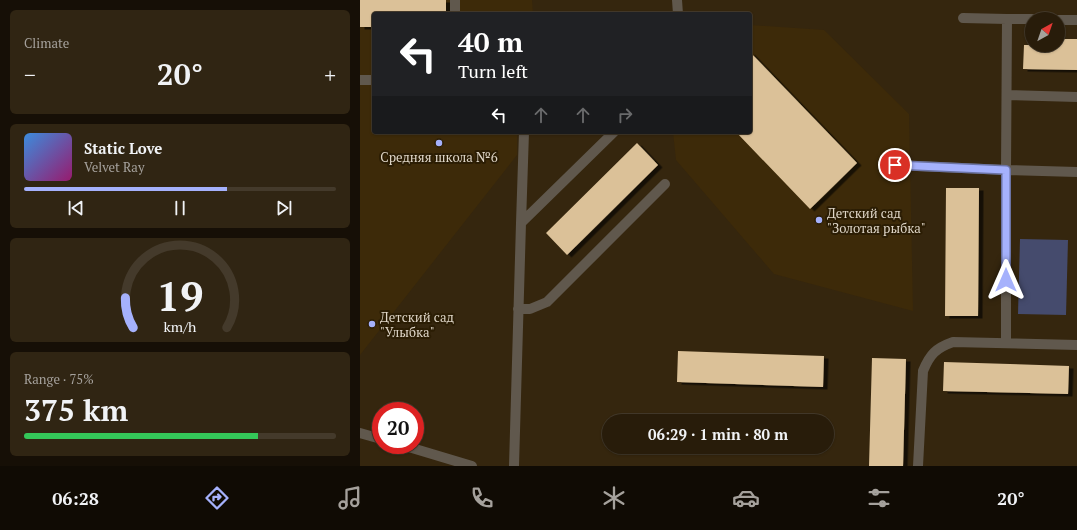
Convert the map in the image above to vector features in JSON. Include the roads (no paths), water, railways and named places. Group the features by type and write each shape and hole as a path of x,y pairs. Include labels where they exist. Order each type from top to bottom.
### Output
{"street":[{"path":"455,0 455,12"},
{"path":"678,0 678,12"},
{"path":"963,18 1025,19"},
{"path":"1006,343 1007,19"},
{"path":"1065,20 1077,20"},
{"path":"360,80 372,80"},
{"path":"1007,95 1077,97"},
{"path":"514,466 524,134"},
{"path":"521,223 612,134"},
{"path":"895,165 1077,172"},
{"path":"518,309 530,309 547,302 665,184"},
{"path":"918,466 923,371 928,358 939,347 953,342 1077,345"},
{"path":"360,432 372,436"},
{"path":"424,452 472,466"}],"place":[{"name":"Средняя школа №6","path":"439,143"},
{"name":"Детский сад \"Золотая рыбка\"","path":"819,220"},
{"name":"Детский сад \"Улыбка\"","path":"372,324"}]}
